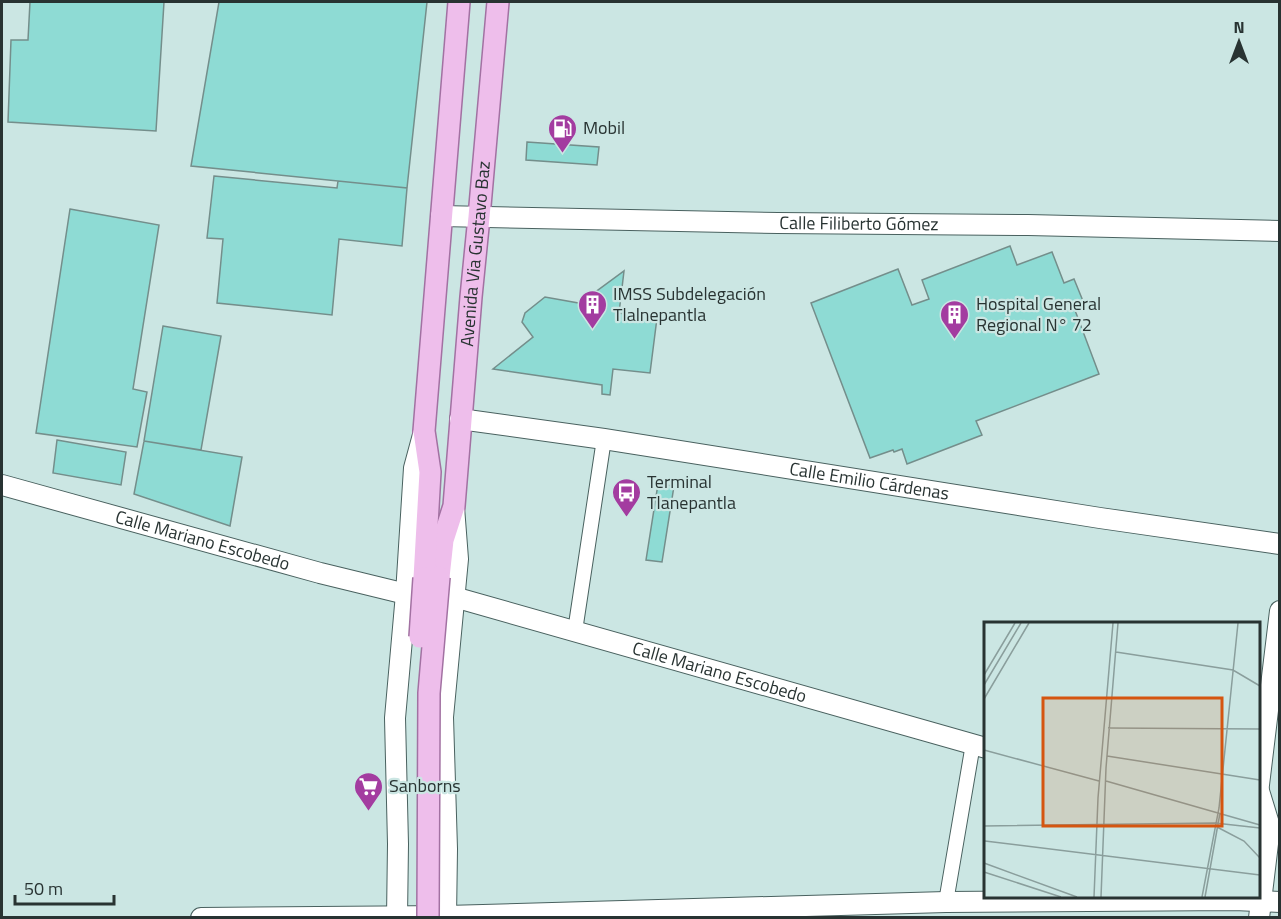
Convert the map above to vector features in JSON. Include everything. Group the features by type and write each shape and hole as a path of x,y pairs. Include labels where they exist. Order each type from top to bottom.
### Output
{"main road":[{"name":"Avenida Via Gustavo Baz","path":"440,917 429,693 432,577 430,472 424,431 459,2"},
{"name":"Avenida Via Gustavo Baz","path":"403,917 417,705 432,577 454,506 498,2"}],"street":[{"name":"Calle Filiberto Gómez","path":"441,216 1280,231"},
{"name":"Calle Emilio Cárdenas","path":"460,419 604,439 1100,518 1280,544"},
{"name":"Avenida Via Gustavo Baz","path":"403,917 398,844 395,718 414,468 424,431"},
{"path":"575,631 604,439"},
{"name":"Calle Mariano Escobedo","path":"2,485 309,570 406,594"},
{"name":"Avenida Via Gustavo Baz","path":"440,917 447,849 443,717 458,559 454,506"},
{"name":"Calle Mariano Escobedo","path":"454,597 979,746"},
{"path":"1260,783 1280,610"},
{"path":"946,902 979,746"},
{"path":"201,918 440,917 946,902 1267,907 1269,827 1260,796"},
{"path":"398,844 402,852 417,858 426,858 447,849"}],"building":[{"path":"30,2 164,2 156,131 8,122 11,40 28,40"},
{"path":"219,2 427,2 407,188 191,166"},
{"name":"Mobil","path":"527,142 599,147 597,165 526,160"},
{"path":"214,176 337,188 338,181 407,188 402,246 339,239 332,315 217,303 223,239 207,238"},
{"path":"70,209 159,225 133,389 147,392 137,447 36,433"},
{"name":"Hospital General Regional N° 72","path":"1010,246 1017,265 1052,252 1064,283 1074,279 1083,301 1073,305 1099,374 976,421 982,435 907,464 902,449 870,458 811,303 898,269 912,305 929,299 922,280"},
{"name":"IMSS Subdelegación Tlalnepantla","path":"624,271 619,313 657,318 650,373 613,369 610,395 602,394 602,385 493,369 533,337 522,322 525,313 545,297 590,305 590,296"},
{"path":"163,326 221,336 201,450 144,441"},
{"path":"57,440 126,452 121,485 53,473"},
{"path":"144,441 242,457 230,526 134,494"},
{"path":"658,484 674,486 662,562 646,560"}],"place":[{"name":"Mobil","path":"562,154"},
{"name":"IMSS Subdelegación Tlalnepantla","path":"592,330"},
{"name":"Hospital General Regional N° 72","path":"955,340"},
{"name":"Terminal Tlanepantla","path":"626,518"},
{"name":"Sanborns","path":"368,812"}]}
